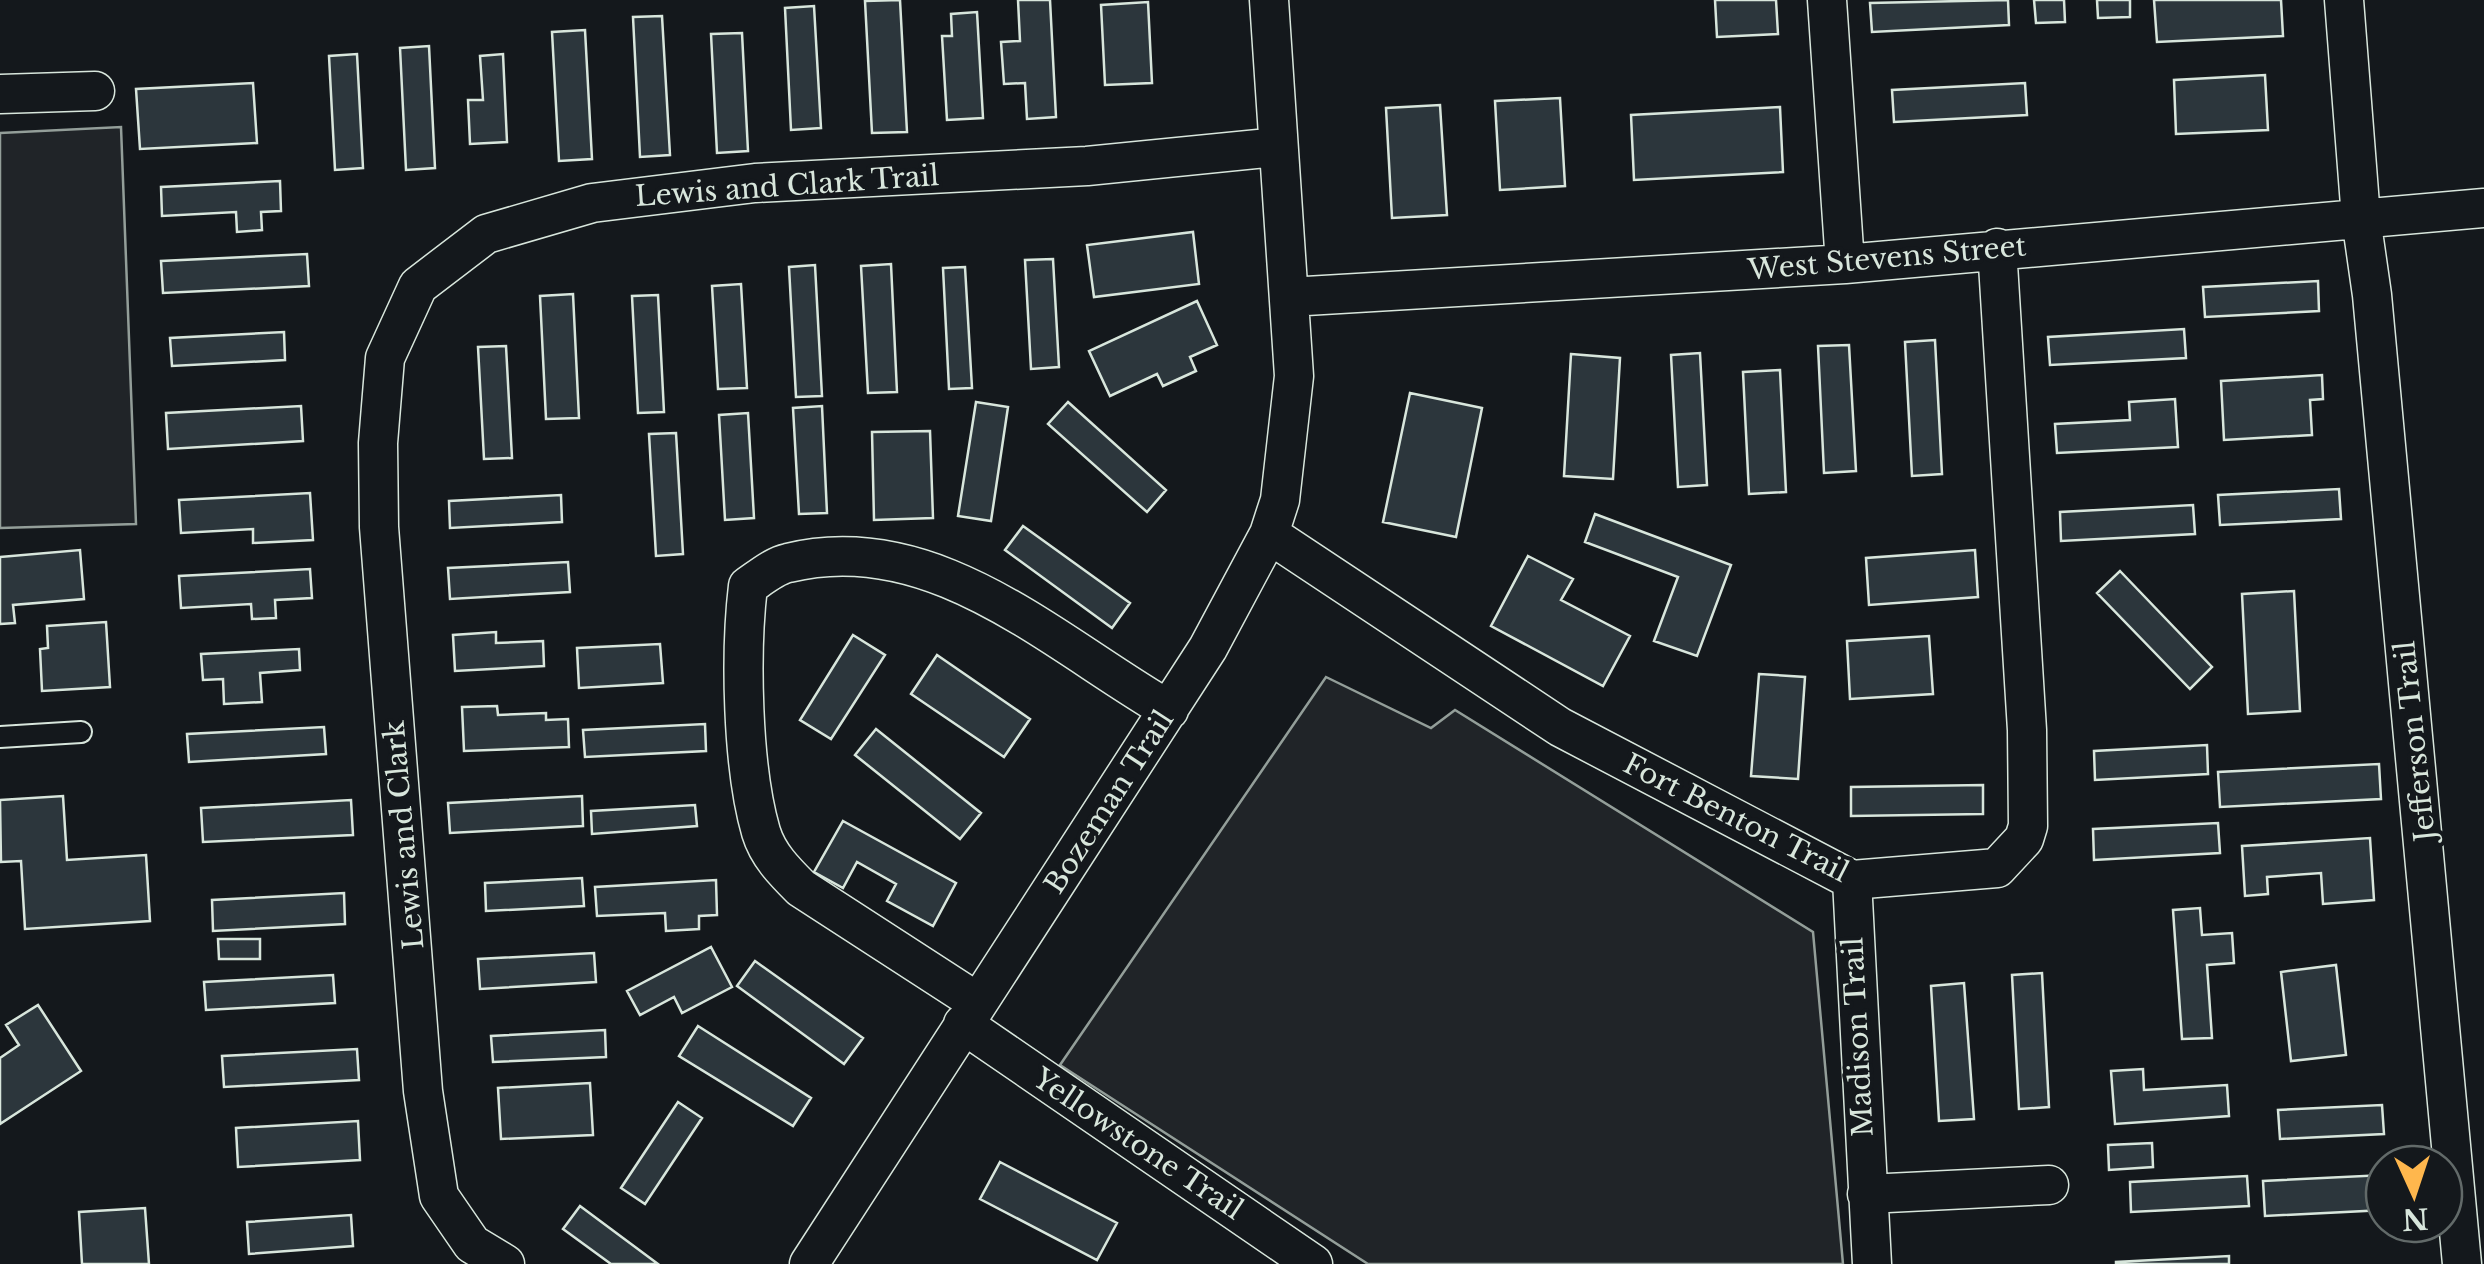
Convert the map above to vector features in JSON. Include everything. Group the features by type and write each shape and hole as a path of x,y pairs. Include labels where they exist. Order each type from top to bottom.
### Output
{"street":[{"name":"Bozeman Trail","path":"809,1264 1169,710 1246,583 1269,534 1280,500 1294,376 1269,0"},
{"path":"1827,0 1845,264"},
{"name":"Jefferson Trail","path":"2344,0 2360,218 2387,451 2462,1264"},
{"path":"0,94 95,91"},
{"name":"Lewis and Clark Trail","path":"383,378 384,358 418,286 486,234 592,202 755,183 1087,166 1277,148"},
{"name":"West Stevens Street","path":"1289,298 1845,264 2484,208"},
{"name":"Fort Benton Trail","path":"1269,534 1560,727 1852,880 1997,868 2028,826 2026,710 1997,248"},
{"name":"Lewis and Clark","path":"383,378 378,442 379,527 423,1091 439,1196 472,1244 505,1264"},
{"name":"Yellowstone Trail","path":"1169,710 1005,606 963,582 932,572 876,558 826,558 784,563 748,586 742,631 752,787 762,834 777,864 801,888 1313,1264"},
{"name":"Madison Trail","path":"1852,880 1872,1264"},
{"path":"1867,1194 2049,1185"}],"lane":[{"path":"0,736 80,732"}],"shaded area":[{"path":"121,127 136,524 0,528 0,133"},
{"path":"1326,677 1431,728 1455,710 1813,932 1843,1264 1368,1264 1060,1065"}],"building":[{"path":"900,0 907,132 872,133 865,1"},
{"path":"1018,0 1050,0 1056,117 1027,119 1025,83 1004,84 1001,42 1020,41"},
{"path":"1715,0 1776,0 1778,34 1717,37"},
{"path":"2008,0 2009,25 1872,32 1870,3"},
{"path":"2034,0 2064,0 2065,22 2036,23"},
{"path":"2097,0 2130,0 2130,17 2098,18"},
{"path":"2154,0 2281,0 2283,36 2157,42"},
{"path":"1148,2 1152,83 1105,85 1101,5"},
{"path":"814,6 821,128 791,130 785,8"},
{"path":"977,12 983,118 947,120 942,36 952,36 951,14"},
{"path":"662,16 670,155 640,157 633,17"},
{"path":"585,30 592,159 559,161 552,32"},
{"path":"742,33 748,151 717,153 711,34"},
{"path":"429,46 435,168 406,170 400,48"},
{"path":"357,54 363,168 335,170 329,56"},
{"path":"503,54 507,142 470,144 468,100 483,100 480,56"},
{"path":"2265,75 2268,130 2176,134 2174,80"},
{"path":"253,83 257,143 140,149 136,89"},
{"path":"2025,83 2027,115 1894,122 1892,90"},
{"path":"1560,98 1565,186 1500,190 1495,101"},
{"path":"1440,105 1447,215 1392,218 1386,108"},
{"path":"1780,107 1783,172 1634,180 1631,115"},
{"path":"280,181 281,211 261,212 262,230 237,232 236,212 162,216 161,187"},
{"path":"1193,232 1199,284 1094,297 1087,245"},
{"path":"307,254 309,286 163,293 161,261"},
{"path":"1053,259 1059,367 1031,369 1025,260"},
{"path":"891,264 897,392 868,393 861,266"},
{"path":"815,265 822,396 796,397 789,267"},
{"path":"965,267 972,388 949,389 943,268"},
{"path":"2318,281 2319,311 2205,317 2203,287"},
{"path":"741,284 747,388 718,389 712,286"},
{"path":"573,294 579,418 546,419 540,296"},
{"path":"658,295 664,412 638,413 632,296"},
{"path":"1197,301 1217,345 1190,357 1196,371 1163,386 1157,374 1110,396 1089,351"},
{"path":"2184,329 2186,358 2050,365 2048,337"},
{"path":"284,332 285,360 172,366 170,338"},
{"path":"1935,340 1942,474 1912,476 1905,342"},
{"path":"1849,345 1856,471 1824,473 1818,346"},
{"path":"506,346 512,458 484,459 478,347"},
{"path":"1700,353 1707,485 1678,487 1671,355"},
{"path":"1571,354 1620,358 1613,479 1564,476"},
{"path":"1780,370 1786,492 1749,494 1743,372"},
{"path":"2322,375 2323,399 2310,400 2312,435 2224,440 2221,381"},
{"path":"1410,393 1482,408 1456,537 1383,522"},
{"path":"2175,399 2178,447 2057,453 2055,424 2130,420 2129,402"},
{"path":"976,402 1008,407 991,521 958,516"},
{"path":"1068,402 1166,490 1147,512 1048,424"},
{"path":"301,406 303,441 168,449 166,413"},
{"path":"822,406 827,513 799,514 793,408"},
{"path":"748,413 754,518 725,520 719,415"},
{"path":"930,431 933,518 874,520 872,432"},
{"path":"676,433 683,554 656,556 649,434"},
{"path":"2339,489 2341,519 2220,525 2218,495"},
{"path":"310,493 313,540 253,543 253,529 181,533 179,500"},
{"path":"561,495 562,522 450,528 449,501"},
{"path":"2193,505 2195,534 2061,541 2060,512"},
{"path":"1595,514 1731,565 1697,656 1654,641 1678,577 1585,542"},
{"path":"1023,526 1130,603 1112,628 1005,550"},
{"path":"80,550 84,599 13,605 15,623 0,624 0,557"},
{"path":"1975,550 1978,597 1869,605 1866,558"},
{"path":"1528,556 1573,579 1561,600 1630,636 1603,686 1491,626"},
{"path":"568,562 570,592 450,599 448,568"},
{"path":"310,569 312,598 275,600 276,618 252,619 251,604 181,608 179,576"},
{"path":"2120,571 2212,667 2190,689 2097,593"},
{"path":"2294,591 2300,711 2248,714 2242,594"},
{"path":"106,622 110,687 42,691 40,649 48,648 47,626"},
{"path":"496,632 496,643 543,641 544,666 455,671 453,635"},
{"path":"853,635 885,655 831,739 800,720"},
{"path":"1929,636 1933,694 1850,699 1847,641"},
{"path":"660,644 663,683 579,688 577,648"},
{"path":"299,649 300,670 260,673 262,702 224,704 223,679 203,680 201,654"},
{"path":"937,655 1030,719 1004,757 911,694"},
{"path":"1759,674 1805,677 1798,779 1751,776"},
{"path":"497,706 498,715 546,713 546,720 568,719 569,747 464,751 462,707"},
{"path":"705,724 706,751 585,757 583,730"},
{"path":"324,727 326,754 189,762 187,734"},
{"path":"876,729 981,813 960,839 855,755"},
{"path":"2207,745 2208,774 2095,780 2094,751"},
{"path":"2379,764 2381,799 2220,807 2218,772"},
{"path":"1983,785 1983,814 1851,816 1851,787"},
{"path":"63,796 67,860 146,855 150,921 25,929 21,861 1,862 0,800"},
{"path":"582,796 583,826 450,833 448,803"},
{"path":"351,800 353,835 203,842 201,808"},
{"path":"695,805 697,826 592,834 591,811"},
{"path":"843,821 956,883 933,926 887,901 896,884 857,862 843,888 814,872"},
{"path":"2218,823 2220,853 2094,860 2093,829"},
{"path":"2370,838 2374,900 2323,904 2321,873 2267,877 2268,894 2245,896 2242,846"},
{"path":"582,878 584,906 486,911 485,883"},
{"path":"716,880 717,915 699,916 699,929 666,931 665,913 597,916 595,887"},
{"path":"344,893 345,924 213,931 212,900"},
{"path":"2200,908 2202,935 2232,933 2234,963 2207,965 2212,1038 2182,1039 2173,910"},
{"path":"218,939 260,939 260,959 219,959"},
{"path":"711,947 732,987 682,1013 674,997 640,1015 627,991"},
{"path":"594,953 596,982 480,989 478,959"},
{"path":"755,961 863,1038 844,1064 737,986"},
{"path":"2336,965 2346,1055 2291,1061 2281,972"},
{"path":"2042,973 2049,1107 2019,1109 2012,975"},
{"path":"333,975 335,1003 206,1010 204,982"},
{"path":"1964,983 1974,1119 1939,1121 1931,986"},
{"path":"38,1005 81,1071 0,1124 0,1058 19,1045 6,1025"},
{"path":"698,1026 811,1098 793,1126 679,1056"},
{"path":"605,1030 606,1057 493,1062 491,1036"},
{"path":"357,1049 359,1080 224,1087 222,1056"},
{"path":"2143,1069 2144,1090 2227,1085 2229,1116 2115,1124 2111,1071"},
{"path":"590,1083 593,1135 501,1139 498,1088"},
{"path":"678,1102 702,1118 645,1204 621,1188"},
{"path":"2382,1105 2384,1134 2280,1139 2278,1110"},
{"path":"358,1121 360,1160 238,1167 236,1128"},
{"path":"2152,1143 2153,1167 2109,1170 2108,1145"},
{"path":"1000,1162 1117,1223 1097,1260 980,1199"},
{"path":"2247,1176 2249,1206 2131,1212 2130,1182"},
{"path":"2364,1176 2364,1211 2265,1216 2263,1181"},
{"path":"580,1206 658,1264 611,1264 563,1229"},
{"path":"145,1208 149,1264 82,1264 79,1212"},
{"path":"351,1215 353,1246 249,1254 247,1222"},
{"path":"2229,1256 2229,1264 2116,1264 2116,1262"}]}
